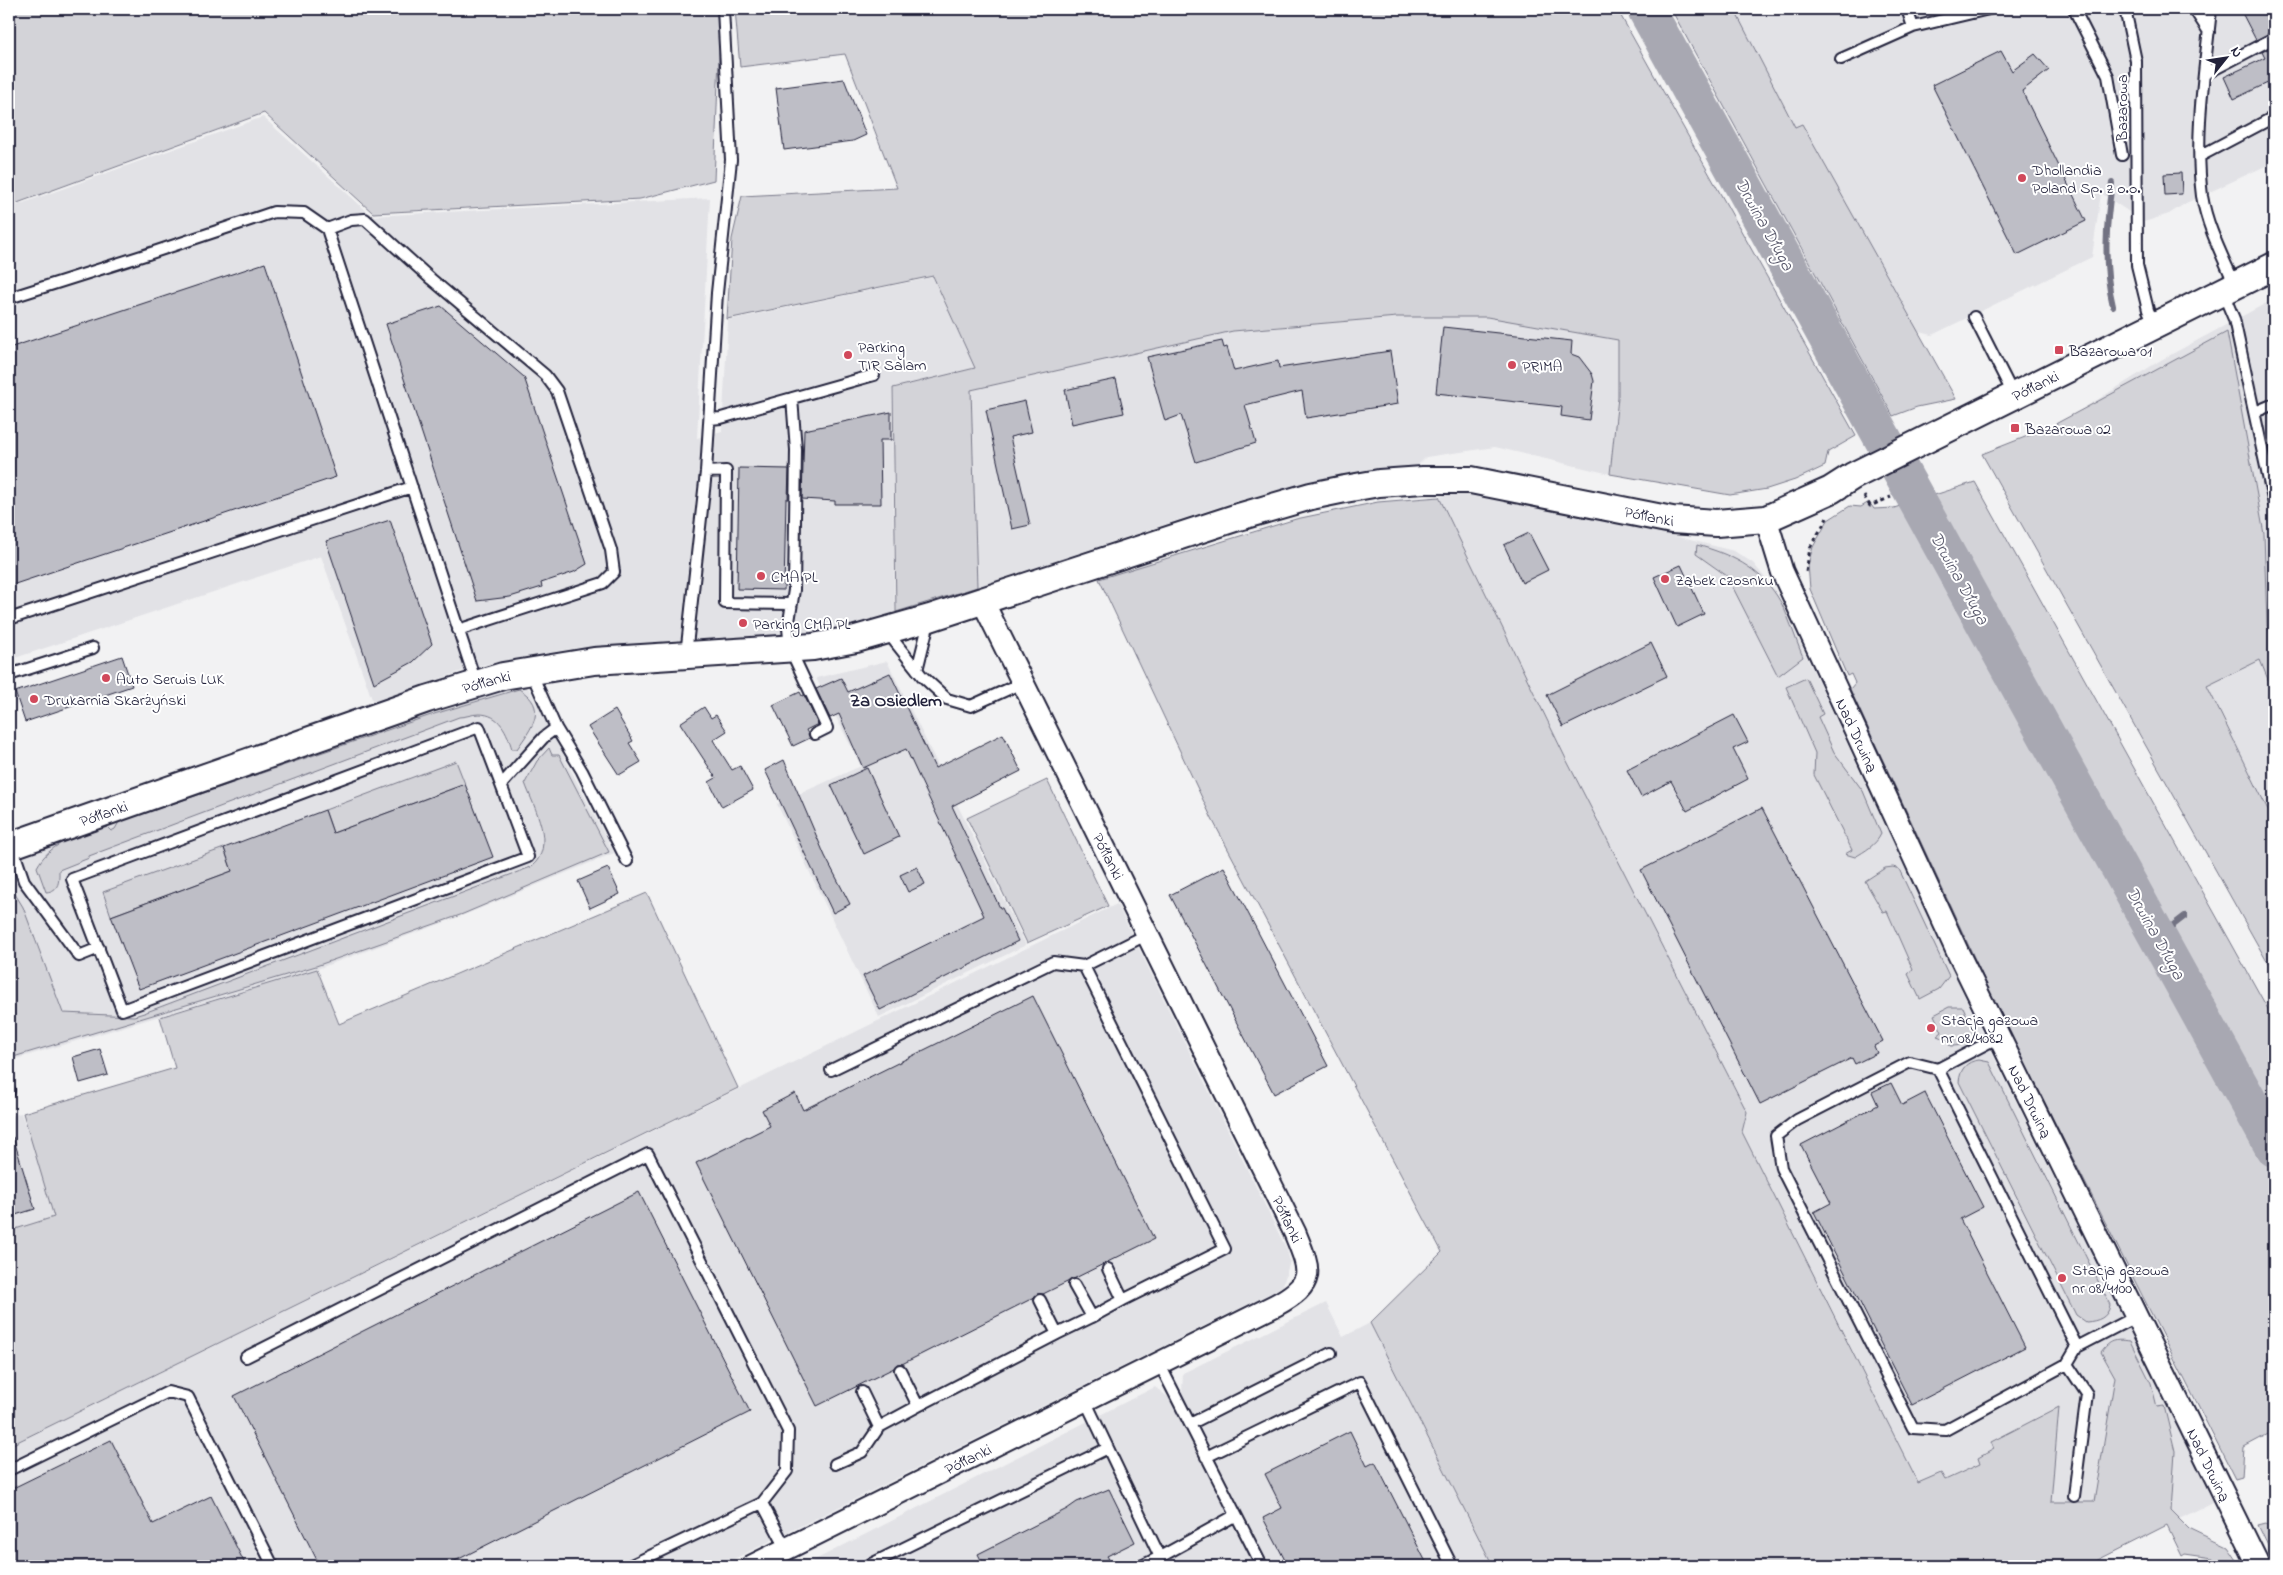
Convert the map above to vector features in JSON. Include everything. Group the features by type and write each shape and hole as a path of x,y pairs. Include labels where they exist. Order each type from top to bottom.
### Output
{"street":[{"name":"Półłanki","path":"10,846 427,698 476,684 530,671 602,660 790,649 831,644 930,618 1254,512 1311,496 1379,483 1423,480 1471,480 1672,520 1716,523 1766,520 1831,490 1854,488 1932,438 2274,266"},
{"name":"Nad Drwiną","path":"1766,520 1782,571 1958,953 2259,1566"},
{"name":"Półłanki","path":"771,1560 1159,1362 1289,1298 1302,1287 1308,1273 1306,1258 1296,1234 982,600"}],"lane":[{"path":"686,656 706,472 717,293 731,160 723,9"},
{"path":"1907,9 1913,27"},
{"path":"1841,59 1913,27 1989,9"},
{"path":"2074,9 2108,76 2122,155"},
{"name":"Bazarowa","path":"2124,9 2136,61 2138,265 2148,310 2155,326"},
{"path":"2194,9 2209,32"},
{"path":"2212,9 2198,126 2202,196 2229,289 2274,504"},
{"path":"2205,74 2274,38"},
{"path":"2200,156 2274,117"},
{"path":"9,298 274,212 304,213 327,230 476,684"},
{"path":"327,230 352,220 365,219 431,279 545,375 557,391 611,550 614,572 603,583 458,630"},
{"path":"1974,317 2014,396"},
{"path":"710,419 721,418 874,375"},
{"path":"792,398 796,450 794,590 788,628 790,649 827,728 815,734"},
{"path":"2255,412 2274,404"},
{"path":"706,472 726,472 725,603 792,604"},
{"path":"9,619 412,487"},
{"path":"917,670 930,618"},
{"path":"886,631 917,670 947,699 971,706 1024,682"},
{"path":"9,675 93,648"},
{"path":"530,671 556,728 582,771 627,861"},
{"path":"479,726 502,785 528,857 122,1010 72,879 479,726"},
{"path":"502,785 544,737 556,728"},
{"path":"10,846 24,880 79,956 99,948"},
{"path":"831,1070 1053,962 1084,966 1148,934"},
{"path":"835,1464 862,1452 879,1427 1225,1249 1084,966"},
{"path":"1999,1037 1938,1069 1910,1062 1796,1120 1776,1136 1781,1168 1913,1428 1945,1430 2067,1364 2077,1347 2137,1316"},
{"path":"1938,1069 2077,1347"},
{"path":"246,1357 648,1154 788,1431 787,1471 762,1503 629,1566"},
{"path":"1108,1270 1123,1300"},
{"path":"1074,1285 1092,1317"},
{"path":"1040,1300 1057,1334"},
{"path":"1190,1424 1331,1353"},
{"path":"1159,1362 1262,1566"},
{"path":"2067,1364 2087,1394 2074,1496"},
{"path":"900,1370 918,1406"},
{"path":"1206,1457 1360,1382 1452,1566"},
{"path":"9,1470 168,1392 188,1397 273,1566"},
{"path":"862,1392 879,1427"},
{"path":"1085,1400 1159,1562"},
{"path":"867,1566 1106,1449"},
{"path":"762,1503 771,1560"},
{"path":"1140,1566 1159,1562 1236,1515"}],"path":[{"path":"1854,488 1864,496 1870,506 1891,497"},
{"path":"1805,576 1810,548 1826,519 1831,515"}],"shaded area":[{"path":"9,9 721,9 714,180 640,199 373,213 264,113 9,206"},
{"path":"735,9 1617,9 1856,436 1828,452 1825,466 1795,480 1767,489 1730,495 1610,474 1618,397 1618,340 1487,317 1397,317 1233,331 971,390 977,587 896,612 893,388 975,368 933,276 727,319 732,239 742,196 897,188 845,54 740,67"},
{"path":"1671,9 1734,9 1795,127 1802,124 1956,399 1917,407 1893,416"},
{"path":"1734,9 2274,9 2274,162 2186,203 2169,214 2144,222 2101,193 2092,257 1932,335 1916,331 1802,125 1795,128"},
{"path":"263,117 372,216 710,198 697,438 722,431 728,320 933,277 975,368 892,388 895,614 806,635 576,648 477,666 373,702 321,556 9,660 9,208"},
{"path":"2274,299 2274,822 2073,415 2161,360"},
{"path":"1397,317 1487,317 1618,340 1618,397 1610,474 1495,447 1426,457 1416,467 1314,481 1230,503 977,587 971,390 1233,331"},
{"path":"2227,332 2264,534 2267,626 2274,642 2274,694 2260,660 2207,686 2274,822 2274,974 1982,454 2048,428"},
{"path":"1975,482 2274,1020 2274,1431 2244,1447 2242,1477 2235,1479 2004,1022 1850,689 1855,683 1851,674 1847,676 1810,589 1808,564 1813,547 1828,520 1850,506 1861,507 1869,502 1874,509 1894,508"},
{"path":"1469,488 1551,505 1734,551 1753,563 1777,593 1982,1033 2215,1501 2086,1566 1918,1483 1742,1132 1747,1112 1567,761 1439,497"},
{"path":"1439,497 1567,761 1747,1112 1742,1132 1918,1483 1941,1473 1945,1480 1980,1464 1978,1458 1994,1449 1991,1442 2059,1407 2051,1502 2094,1502 2115,1377 2101,1352 2113,1341 2130,1341 2151,1383 2157,1407 2164,1406 2175,1451 2171,1511 2188,1528 2228,1547 2241,1566 2218,1566 2213,1558 2185,1554 2182,1556 2167,1525 2086,1566 1493,1566 1370,1323 1442,1252 1212,819 1099,579 1296,519 1378,502"},
{"path":"1697,545 1732,557 1761,577 1777,596 1785,610 1803,657 1778,676 1727,576 1696,554"},
{"path":"887,661 1026,945 879,1017 777,804 861,766 816,678"},
{"path":"1806,678 1823,714 1818,717 1834,752 1863,791 1881,834 1873,845 1855,857 1845,854 1852,850 1814,775 1815,753 1786,687"},
{"path":"527,685 614,853 464,915 317,969 9,1061 9,856 434,713"},
{"path":"519,689 528,696 536,711 528,733 517,749 512,749 502,725 492,717 479,714 459,717 89,856 89,858 59,870 58,884 54,890 46,892 37,867 50,851 76,836 106,826 111,831 115,829 119,822 434,714"},
{"path":"549,748 552,755 559,755 609,852 463,914 316,966 10,1058 9,884 23,907 63,1013 134,1016 531,867 539,858 543,838 538,815 525,783 537,761"},
{"path":"456,761 465,784 333,833 325,810"},
{"path":"1047,780 1108,906 1027,943 967,818"},
{"path":"224,848 232,871 111,916 103,892"},
{"path":"1893,867 1899,869 1949,976 1939,989 1920,999 1908,974 1913,970 1887,911 1883,912 1865,881 1885,868"},
{"path":"647,893 738,1088 9,1446 9,1231 54,1217 23,1113 175,1068 160,1017 317,969 339,1024"},
{"path":"1117,904 1287,1250 1290,1261 1283,1285 1273,1292 720,1566 9,1566 9,1446"},
{"path":"1949,1007 1963,1007 1975,1033 1971,1040 1965,1044 1950,1046 1947,1040 1937,1036 1942,1032 1934,1015"},
{"path":"1979,1060 1989,1062 2110,1305 2105,1316 2098,1320 2086,1322 2076,1315 1959,1082 1964,1067 1971,1062"},
{"path":"9,1113 10,1116 21,1113 39,1161 54,1217 9,1231"},
{"path":"1326,1303 1343,1337 1370,1323 1493,1566 803,1566 1155,1387 1169,1398 1182,1392 1183,1373"},
{"path":"2266,1523 2274,1528 2274,1558 2258,1525"}],"building":[{"path":"2240,9 2274,9 2274,31 2256,40"},
{"path":"2274,46 2274,80 2234,99 2224,77 2265,58 2262,52"},
{"name":"Dhollandia Poland Sp. z o.o.","path":"2001,51 2012,71 2035,54 2049,70 2022,91 2086,221 2017,255 1932,85"},
{"path":"844,79 866,135 853,141 784,150 776,88"},
{"path":"2181,173 2182,194 2165,195 2164,174"},
{"path":"265,263 336,477 9,586 9,348"},
{"path":"441,306 524,377 587,564 574,572 541,583 542,587 510,597 477,601 386,324"},
{"name":"PRIMA","path":"1443,327 1572,341 1571,354 1579,357 1592,374 1594,381 1589,420 1561,416 1562,407 1436,393"},
{"path":"1222,341 1224,348 1227,347 1234,371 1278,361 1279,368 1390,351 1398,404 1306,418 1302,391 1245,405 1256,443 1196,462 1181,415 1165,421 1147,357"},
{"path":"1116,379 1124,413 1072,424 1065,390"},
{"path":"1025,401 1032,432 1010,437 1030,525 1012,529 986,410"},
{"path":"891,412 891,440 880,440 881,504 835,504 835,501 802,499 804,430"},
{"path":"739,468 789,469 788,499 786,499 784,590 737,589"},
{"path":"390,520 432,644 413,662 374,683 326,541"},
{"path":"1529,533 1548,570 1522,583 1504,545"},
{"path":"1681,565 1704,614 1677,627 1654,577"},
{"path":"1651,643 1667,676 1563,727 1547,695"},
{"path":"122,656 132,686 25,722 15,692"},
{"path":"890,673 935,768 1003,734 1021,771 952,806 1000,908 1002,908 1018,941 880,1010 863,976 984,916 906,749 863,768 839,714 830,718 816,689 841,678 848,692"},
{"path":"800,692 802,696 804,695 818,724 806,730 810,738 793,746 773,705"},
{"path":"704,707 711,718 716,715 727,731 713,740 732,770 740,766 753,790 722,807 709,782 716,778 680,723"},
{"path":"615,710 633,741 629,743 641,762 619,775 588,727"},
{"path":"1734,715 1748,742 1733,749 1748,779 1687,811 1671,781 1641,797 1627,770"},
{"path":"784,760 825,856 850,904 833,913 765,770"},
{"path":"867,768 899,837 864,854 831,785"},
{"path":"465,784 493,857 139,989 111,916 232,871 224,848 325,810 333,833"},
{"path":"1762,808 1883,1041 1874,1046 1877,1053 1855,1064 1852,1058 1760,1104 1641,870"},
{"path":"917,867 925,884 908,892 900,875"},
{"path":"1224,867 1328,1066 1274,1094 1170,895"},
{"path":"608,868 620,894 590,908 578,881"},
{"path":"1033,996 1154,1239 1043,1294 1037,1294 1033,1298 902,1364 897,1364 894,1368 817,1406 696,1163 770,1126 762,1110 795,1093 803,1110"},
{"path":"100,1049 108,1075 80,1083 73,1057"},
{"path":"1891,1083 1902,1105 1925,1093 1983,1207 1960,1219 2025,1347 1912,1405 1814,1212 1831,1203 1801,1145 1878,1105 1872,1092"},
{"path":"13,1137 35,1209 12,1216 9,1204 9,1138"},
{"path":"639,1192 750,1412 445,1566 320,1566 234,1396"},
{"path":"1350,1431 1367,1466 1375,1462 1428,1566 1288,1566 1263,1518 1282,1508 1265,1474"},
{"path":"111,1440 153,1524 211,1496 246,1566 9,1566 9,1490"},
{"path":"1109,1489 1135,1542 1107,1556 1109,1559 1095,1566 984,1566 978,1554 1067,1509 1077,1502"}],"waterway":[{"name":"Drwina Długa","path":"1646,9 2274,1148"},
{"path":"2112,183 2106,244 2113,306"},
{"path":"2160,940 2172,926 2185,916"}],"place":[{"name":"Dhollandia Poland Sp. z o.o.","path":"2022,178"},
{"name":"Bazarowa 01","path":"2059,350"},
{"name":"Parking TIR Salam","path":"848,355"},
{"name":"PRIMA","path":"1512,365"},
{"name":"Bazarowa 02","path":"2015,428"},
{"name":"CMA PL","path":"761,576"},
{"name":"Ząbek czosnku","path":"1665,579"},
{"name":"Parking CMA PL","path":"743,623"},
{"name":"Auto Serwis LUK","path":"106,678"},
{"name":"Drukarnia Skarżyński","path":"34,699"},
{"name":"Stacja gazowa nr 08/4082","path":"1931,1028"},
{"name":"Stacja gazowa nr 08/4100","path":"2062,1278"}],"district":[{"name":"Za Osiedlem","path":"896,700"}]}
